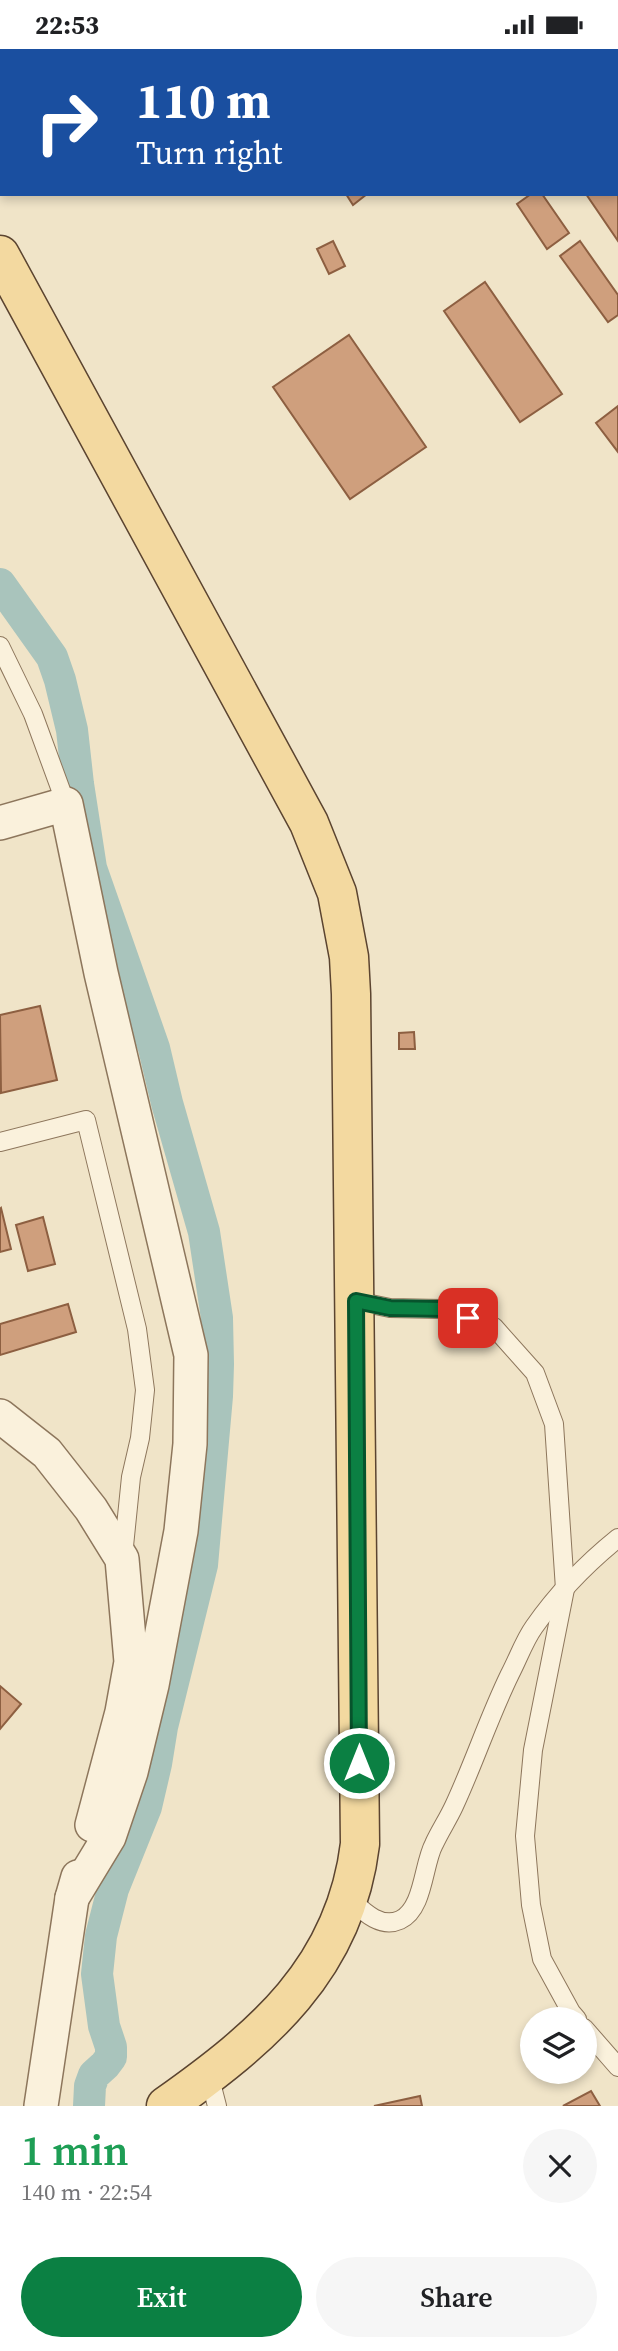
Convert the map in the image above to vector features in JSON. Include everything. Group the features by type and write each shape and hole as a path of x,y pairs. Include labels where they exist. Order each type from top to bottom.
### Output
{"main road":[{"path":"0,255 309,823 337,893 349,957 356,1301 360,1844 357,1871 341,1923 327,1949 276,2017 213,2090 166,2106"}],"street":[{"path":"0,823 66,804 101,973 191,1355 190,1444 181,1531 152,1685 131,1772 109,1837 72,1898"},
{"path":"0,1416 47,1453 91,1509 122,1559 131,1662 122,1712 72,1898 41,2106"}],"lane":[{"path":"0,646 33,714 66,804"},
{"path":"0,1142 86,1120 138,1329 145,1390 140,1438 131,1477 122,1559"},
{"path":"356,1301 390,1308 442,1309 494,1327 535,1373 554,1424 565,1589 533,1750 525,1836 531,1905 542,1959 568,2007"},
{"path":"350,1899 369,1916 387,1922 401,1920 413,1909 432,1847 453,1808 498,1699 533,1628 598,1554 618,1538"},
{"path":"597,2043 618,2067"}],"building":[{"path":"347,196 364,196 353,205"},
{"path":"528,196 543,196 569,233 547,249 517,204"},
{"path":"587,196 618,196 618,241"},
{"path":"333,241 345,266 329,274 317,249"},
{"path":"580,241 618,295 618,315 608,322 560,256"},
{"path":"485,282 562,394 520,422 444,311"},
{"path":"349,335 426,447 350,499 273,387"},
{"path":"618,406 618,452 596,423"},
{"path":"40,1006 57,1080 1,1093 0,1015"},
{"path":"414,1032 415,1049 399,1049 399,1033"},
{"path":"0,1209 11,1249 0,1252"},
{"path":"43,1217 55,1264 28,1271 16,1225"},
{"path":"68,1304 76,1332 0,1355 0,1324"},
{"path":"0,1686 21,1704 0,1729"},
{"path":"591,2091 600,2106 563,2106"},
{"path":"420,2096 422,2106 374,2106"}],"waterway":[{"path":"0,584 52,657 60,680 72,730 91,868 154,1048 204,1232 217,1318 217,1396 202,1565 162,1727 146,1807 113,1889 101,1936 97,1974 111,2057 94,2075 90,2086 89,2106"}],"route":[{"path":"359,1763 356,1301 390,1308 442,1309 468,1318"}]}
